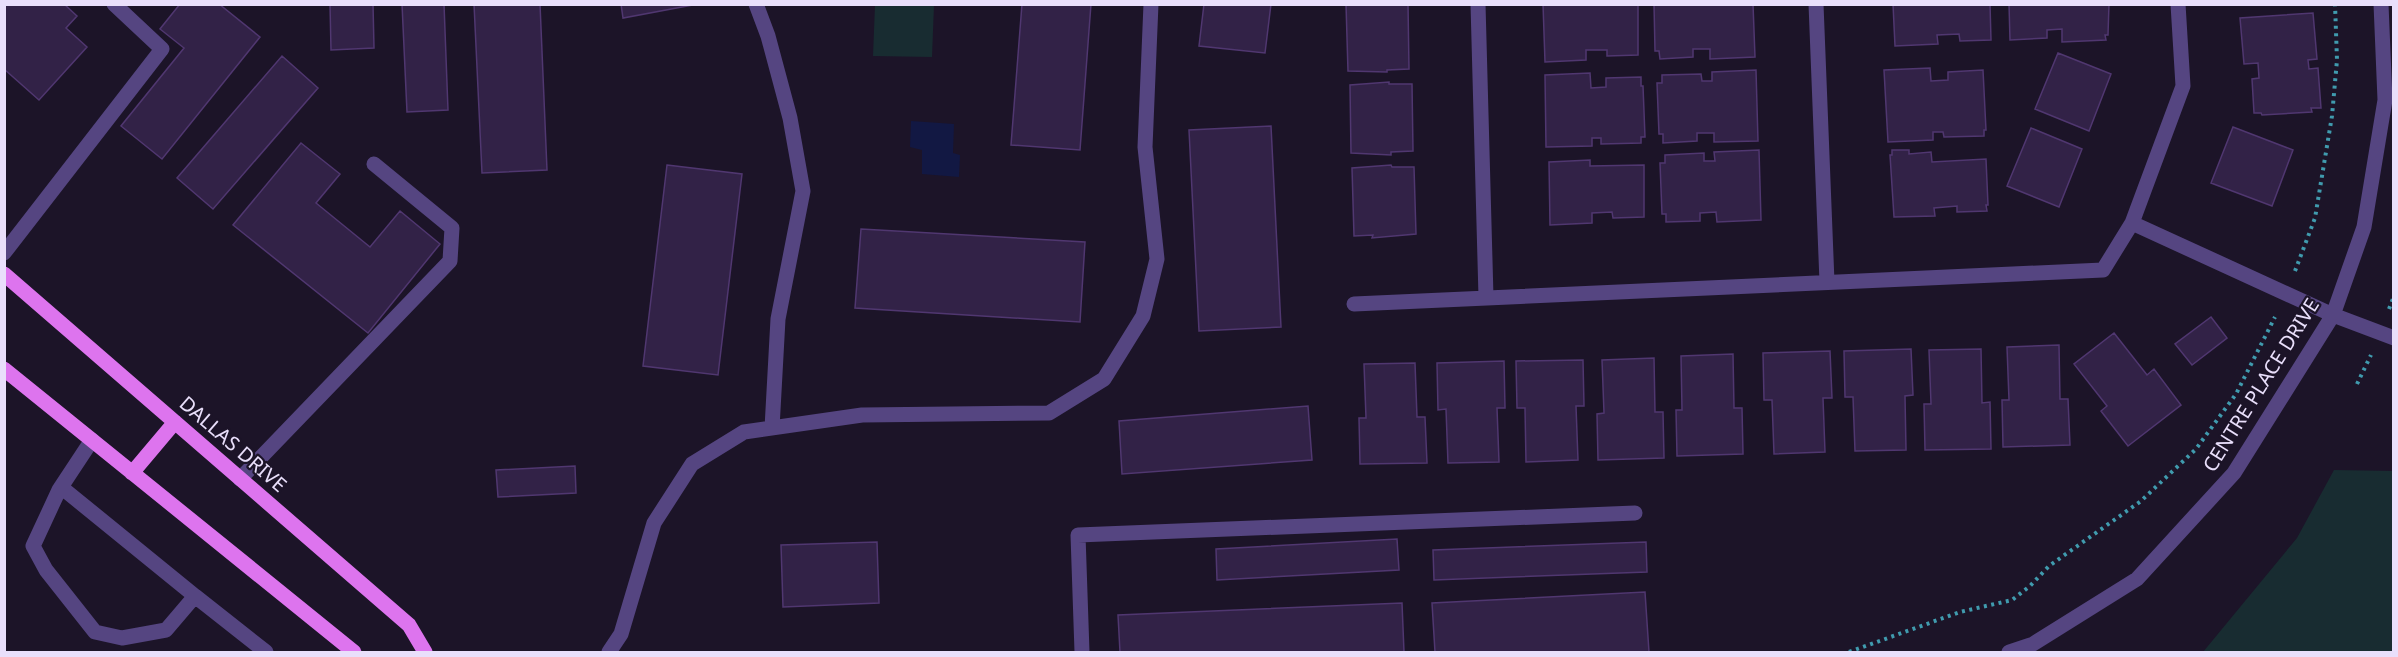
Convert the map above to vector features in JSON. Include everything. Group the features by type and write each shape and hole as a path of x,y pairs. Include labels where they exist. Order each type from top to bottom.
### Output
{"main road":[{"name":"DALLAS DRIVE","path":"4,274 409,625 426,652"},
{"path":"4,369 354,652"},
{"path":"132,473 175,422"}],"street":[{"path":"4,253 162,49 114,4"},
{"path":"756,4 768,36 790,118 803,191 778,319 771,428"},
{"path":"609,652 621,634 654,523 692,464 744,432 862,415 1049,413 1104,379 1143,316 1157,259 1145,147 1151,4"},
{"path":"1478,4 1486,297"},
{"path":"1816,4 1827,282"},
{"path":"1354,304 2103,270 2132,223 2183,86 2178,4"},
{"name":"CENTRE PLACE DRIVE","path":"2009,652 2033,644 2137,579 2234,473 2333,315 2364,227 2385,100 2380,4"},
{"path":"240,479 450,261 452,228 374,164"},
{"path":"2132,223 2333,315 2394,338"},
{"path":"92,440 61,487 33,546 46,570 95,632 122,638 166,630 195,596"},
{"path":"61,487 266,652"},
{"path":"1082,652 1078,535 1635,513"}],"path":[{"path":"1849,652 1960,612 2012,600 2030,586 2049,566 2141,501 2196,449 2236,394 2287,293 2315,218 2331,127 2337,60 2335,4"}],"green space":[{"path":"875,5 934,5 932,57 873,56"},
{"path":"2334,470 2393,471 2393,652 2203,652 2297,538"}],"shaded area":[{"path":"911,121 954,124 953,153 960,155 959,177 922,174 922,150 910,147"}],"building":[{"path":"4,4 64,4 77,16 66,28 87,47 39,100 4,69"},
{"path":"180,4 219,4 260,37 162,159 121,126 184,48 160,29"},
{"path":"330,4 373,4 374,48 331,50"},
{"path":"402,4 444,4 448,110 407,112"},
{"path":"474,4 540,4 547,170 482,173"},
{"path":"621,4 698,4 623,18"},
{"path":"1022,4 1091,4 1080,150 1011,145"},
{"path":"1204,4 1271,4 1265,53 1199,46"},
{"path":"1346,4 1408,4 1409,69 1387,70 1387,72 1348,71"},
{"path":"1543,4 1638,4 1638,55 1607,56 1607,50 1586,50 1586,60 1545,62"},
{"path":"1654,4 1753,4 1755,57 1710,59 1710,49 1693,49 1693,57 1660,59 1659,51 1655,51"},
{"path":"1893,4 1990,4 1991,40 1960,41 1959,34 1937,35 1938,44 1895,46"},
{"path":"2009,4 2109,4 2108,35 2105,35 2106,40 2062,42 2062,29 2047,30 2047,38 2010,40"},
{"path":"2313,13 2317,59 2308,60 2309,69 2318,68 2321,108 2311,108 2312,112 2262,115 2254,113 2252,79 2259,78 2258,63 2244,64 2240,18"},
{"path":"2058,53 2111,74 2089,131 2035,109"},
{"path":"282,56 318,88 213,209 177,178"},
{"path":"1930,68 1931,81 1948,80 1948,72 1983,70 1986,130 1984,130 1984,136 1944,137 1943,132 1933,132 1933,140 1888,142 1884,70"},
{"path":"1756,70 1758,141 1714,142 1714,133 1697,133 1697,141 1663,143 1663,134 1659,134 1657,83 1662,83 1662,75 1701,74 1702,81 1712,81 1712,72"},
{"path":"1590,73 1591,88 1606,87 1606,78 1641,77 1645,137 1641,137 1641,143 1601,144 1601,138 1592,138 1592,146 1546,147 1545,75"},
{"path":"1389,82 1389,84 1412,84 1413,151 1391,152 1391,155 1351,153 1350,85"},
{"path":"1271,126 1281,327 1199,331 1189,130"},
{"path":"2233,127 2293,150 2272,206 2211,183"},
{"path":"2031,128 2082,149 2059,207 2007,186"},
{"path":"301,143 340,174 316,203 370,247 400,211 440,244 368,333 233,225"},
{"path":"1759,150 1761,220 1717,222 1716,212 1700,213 1700,221 1666,222 1666,214 1662,214 1660,163 1665,163 1665,155 1704,153 1704,161 1715,161 1714,152"},
{"path":"1892,150 1909,150 1909,154 1931,152 1932,162 1986,159 1987,211 1957,212 1957,206 1934,208 1935,216 1894,217 1890,155 1892,155"},
{"path":"1590,160 1590,166 1644,165 1644,217 1613,218 1612,212 1592,213 1592,223 1550,225 1549,162"},
{"path":"667,165 742,174 718,375 643,366"},
{"path":"1391,165 1392,167 1414,167 1416,234 1372,238 1373,235 1354,236 1352,168"},
{"path":"861,229 1085,242 1080,322 855,308"},
{"path":"2211,317 2227,338 2192,365 2175,344"},
{"path":"2114,333 2147,375 2154,369 2181,405 2128,446 2101,411 2107,406 2074,364"},
{"path":"2059,345 2060,399 2068,399 2070,445 2003,447 2002,400 2009,400 2007,347"},
{"path":"1911,349 1913,395 1905,396 1906,450 1855,451 1853,397 1845,397 1844,351"},
{"path":"1981,349 1982,403 1990,402 1991,449 1925,450 1924,404 1931,404 1929,350"},
{"path":"1830,351 1832,398 1823,398 1825,452 1774,454 1772,400 1764,400 1763,353"},
{"path":"1733,354 1734,408 1742,408 1743,454 1677,456 1676,410 1682,410 1681,356"},
{"path":"1654,358 1655,412 1663,412 1664,458 1598,460 1597,414 1604,413 1602,360"},
{"path":"1583,360 1584,406 1576,406 1578,460 1526,462 1525,408 1517,408 1516,361"},
{"path":"1504,361 1505,408 1497,408 1499,462 1448,463 1446,409 1438,410 1437,363"},
{"path":"1415,363 1417,417 1425,417 1427,463 1360,464 1359,418 1366,418 1364,364"},
{"path":"1308,406 1312,460 1122,474 1119,421"},
{"path":"575,466 576,493 498,497 496,470"},
{"path":"1397,539 1399,570 1217,580 1216,549"},
{"path":"877,542 879,603 783,607 781,545"},
{"path":"1646,542 1647,572 1434,580 1433,550"},
{"path":"1645,592 1649,652 1435,652 1432,603"},
{"path":"1402,603 1404,652 1120,652 1118,615"}]}
